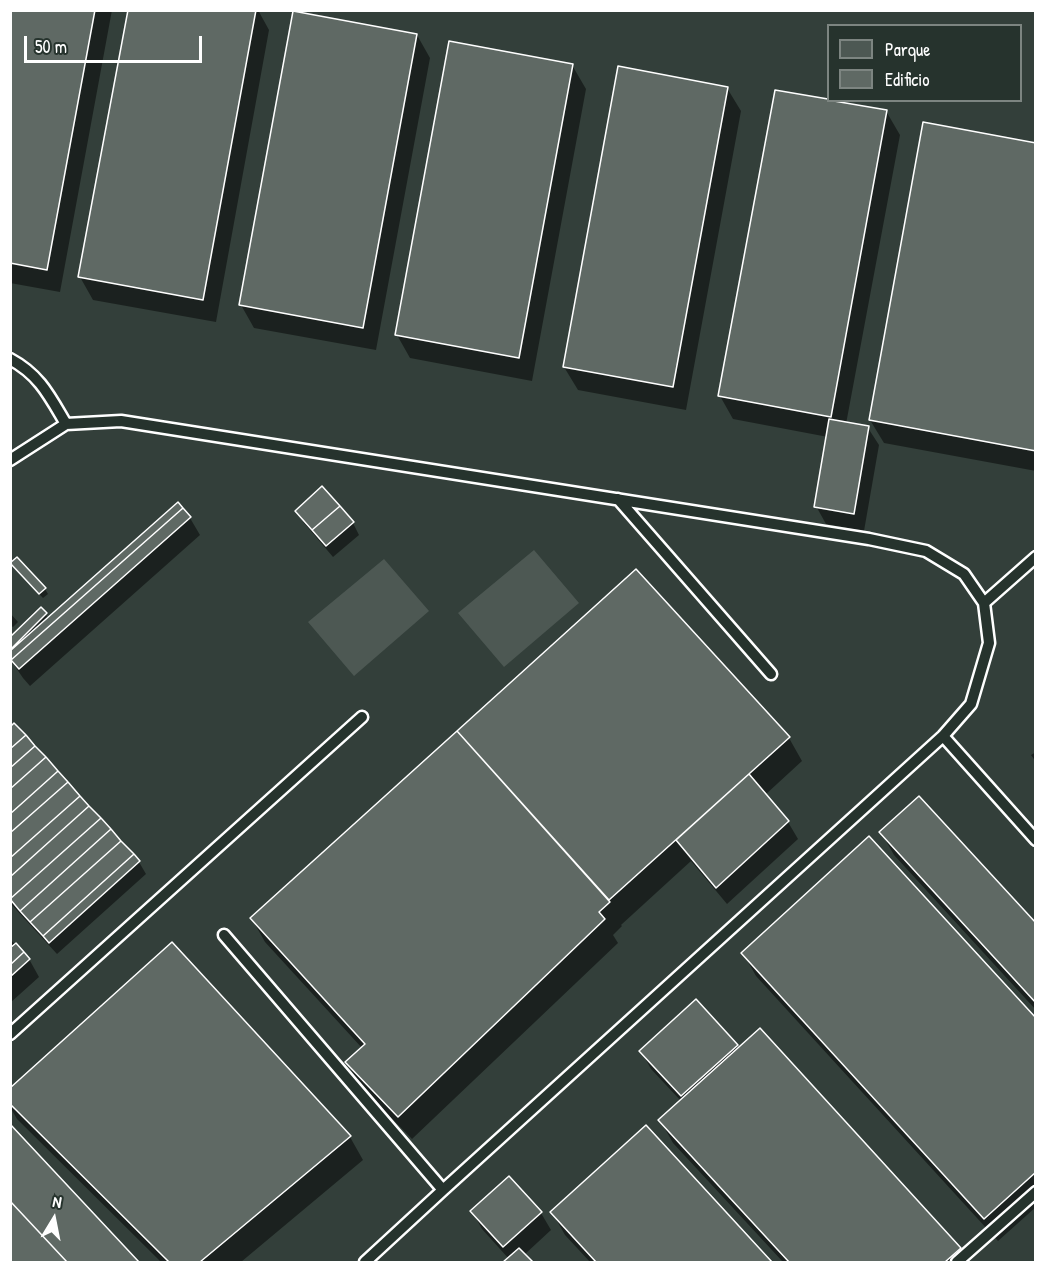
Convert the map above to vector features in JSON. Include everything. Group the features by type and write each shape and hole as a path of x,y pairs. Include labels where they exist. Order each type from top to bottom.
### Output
{"lane":[{"path":"10,359 25,367 47,391 66,424"},
{"path":"10,460 66,424 121,421 868,539 926,551 964,574 984,603 989,643 971,704 943,736 365,1263"},
{"path":"618,499 771,674"},
{"path":"984,603 1035,557"},
{"path":"10,1034 362,717"},
{"path":"943,736 1035,840"},
{"path":"224,935 443,1190"},
{"path":"957,1263 1035,1192"}],"green space":[{"path":"534,550 579,603 504,667 458,613"},
{"path":"384,559 429,611 354,676 308,622"}],"building":[{"path":"10,10 95,10 47,270 10,263"},
{"path":"128,10 256,10 203,300 78,277"},
{"path":"293,11 417,34 363,328 239,305"},
{"path":"449,41 573,64 519,358 395,335"},
{"path":"618,66 728,87 673,387 563,367"},
{"path":"775,90 827,99 827,102 887,110 831,417 718,396"},
{"path":"923,122 1036,143 1036,451 869,420"},
{"path":"829,419 869,426 854,514 814,507"},
{"path":"322,486 340,506 312,530 295,511"},
{"path":"178,502 183,508 11,660 10,651"},
{"path":"340,506 354,522 326,546 312,530"},
{"path":"183,508 191,517 19,669 11,660"},
{"path":"17,557 46,588 39,594 10,563"},
{"path":"636,569 790,737 609,900 457,731"},
{"path":"41,607 47,613 10,650 10,637"},
{"path":"14,723 26,735 10,749 10,727"},
{"path":"457,731 610,902 599,912 605,919 398,1117 345,1062 365,1044 250,918"},
{"path":"26,735 35,746 10,768 10,749"},
{"path":"35,746 46,757 10,789 10,768"},
{"path":"46,757 58,771 10,814 10,789"},
{"path":"58,771 68,782 10,833 10,814"},
{"path":"749,774 789,821 716,888 676,840"},
{"path":"68,782 80,796 10,858 10,833"},
{"path":"80,796 89,806 10,877 10,858"},
{"path":"919,796 1036,923 1036,1003 879,832"},
{"path":"89,806 101,818 10,899 10,877"},
{"path":"101,818 111,829 20,911 10,899"},
{"path":"111,829 121,841 30,922 20,911"},
{"path":"869,836 1036,1018 1036,1172 984,1219 741,953"},
{"path":"121,841 134,854 43,936 30,922"},
{"path":"134,854 140,861 49,943 43,936"},
{"path":"172,942 351,1136 200,1262 169,1262 10,1104 10,1088"},
{"path":"16,943 24,952 10,965 10,948"},
{"path":"24,952 30,959 10,977 10,965"},
{"path":"696,999 738,1045 681,1096 639,1051"},
{"path":"760,1028 961,1248 945,1262 789,1262 658,1120"},
{"path":"10,1124 139,1262 67,1262 10,1201"},
{"path":"646,1125 772,1262 596,1262 550,1212"},
{"path":"509,1176 542,1212 503,1247 470,1211"},
{"path":"10,1201 67,1262 10,1262"},
{"path":"519,1248 533,1262 503,1262"}]}
